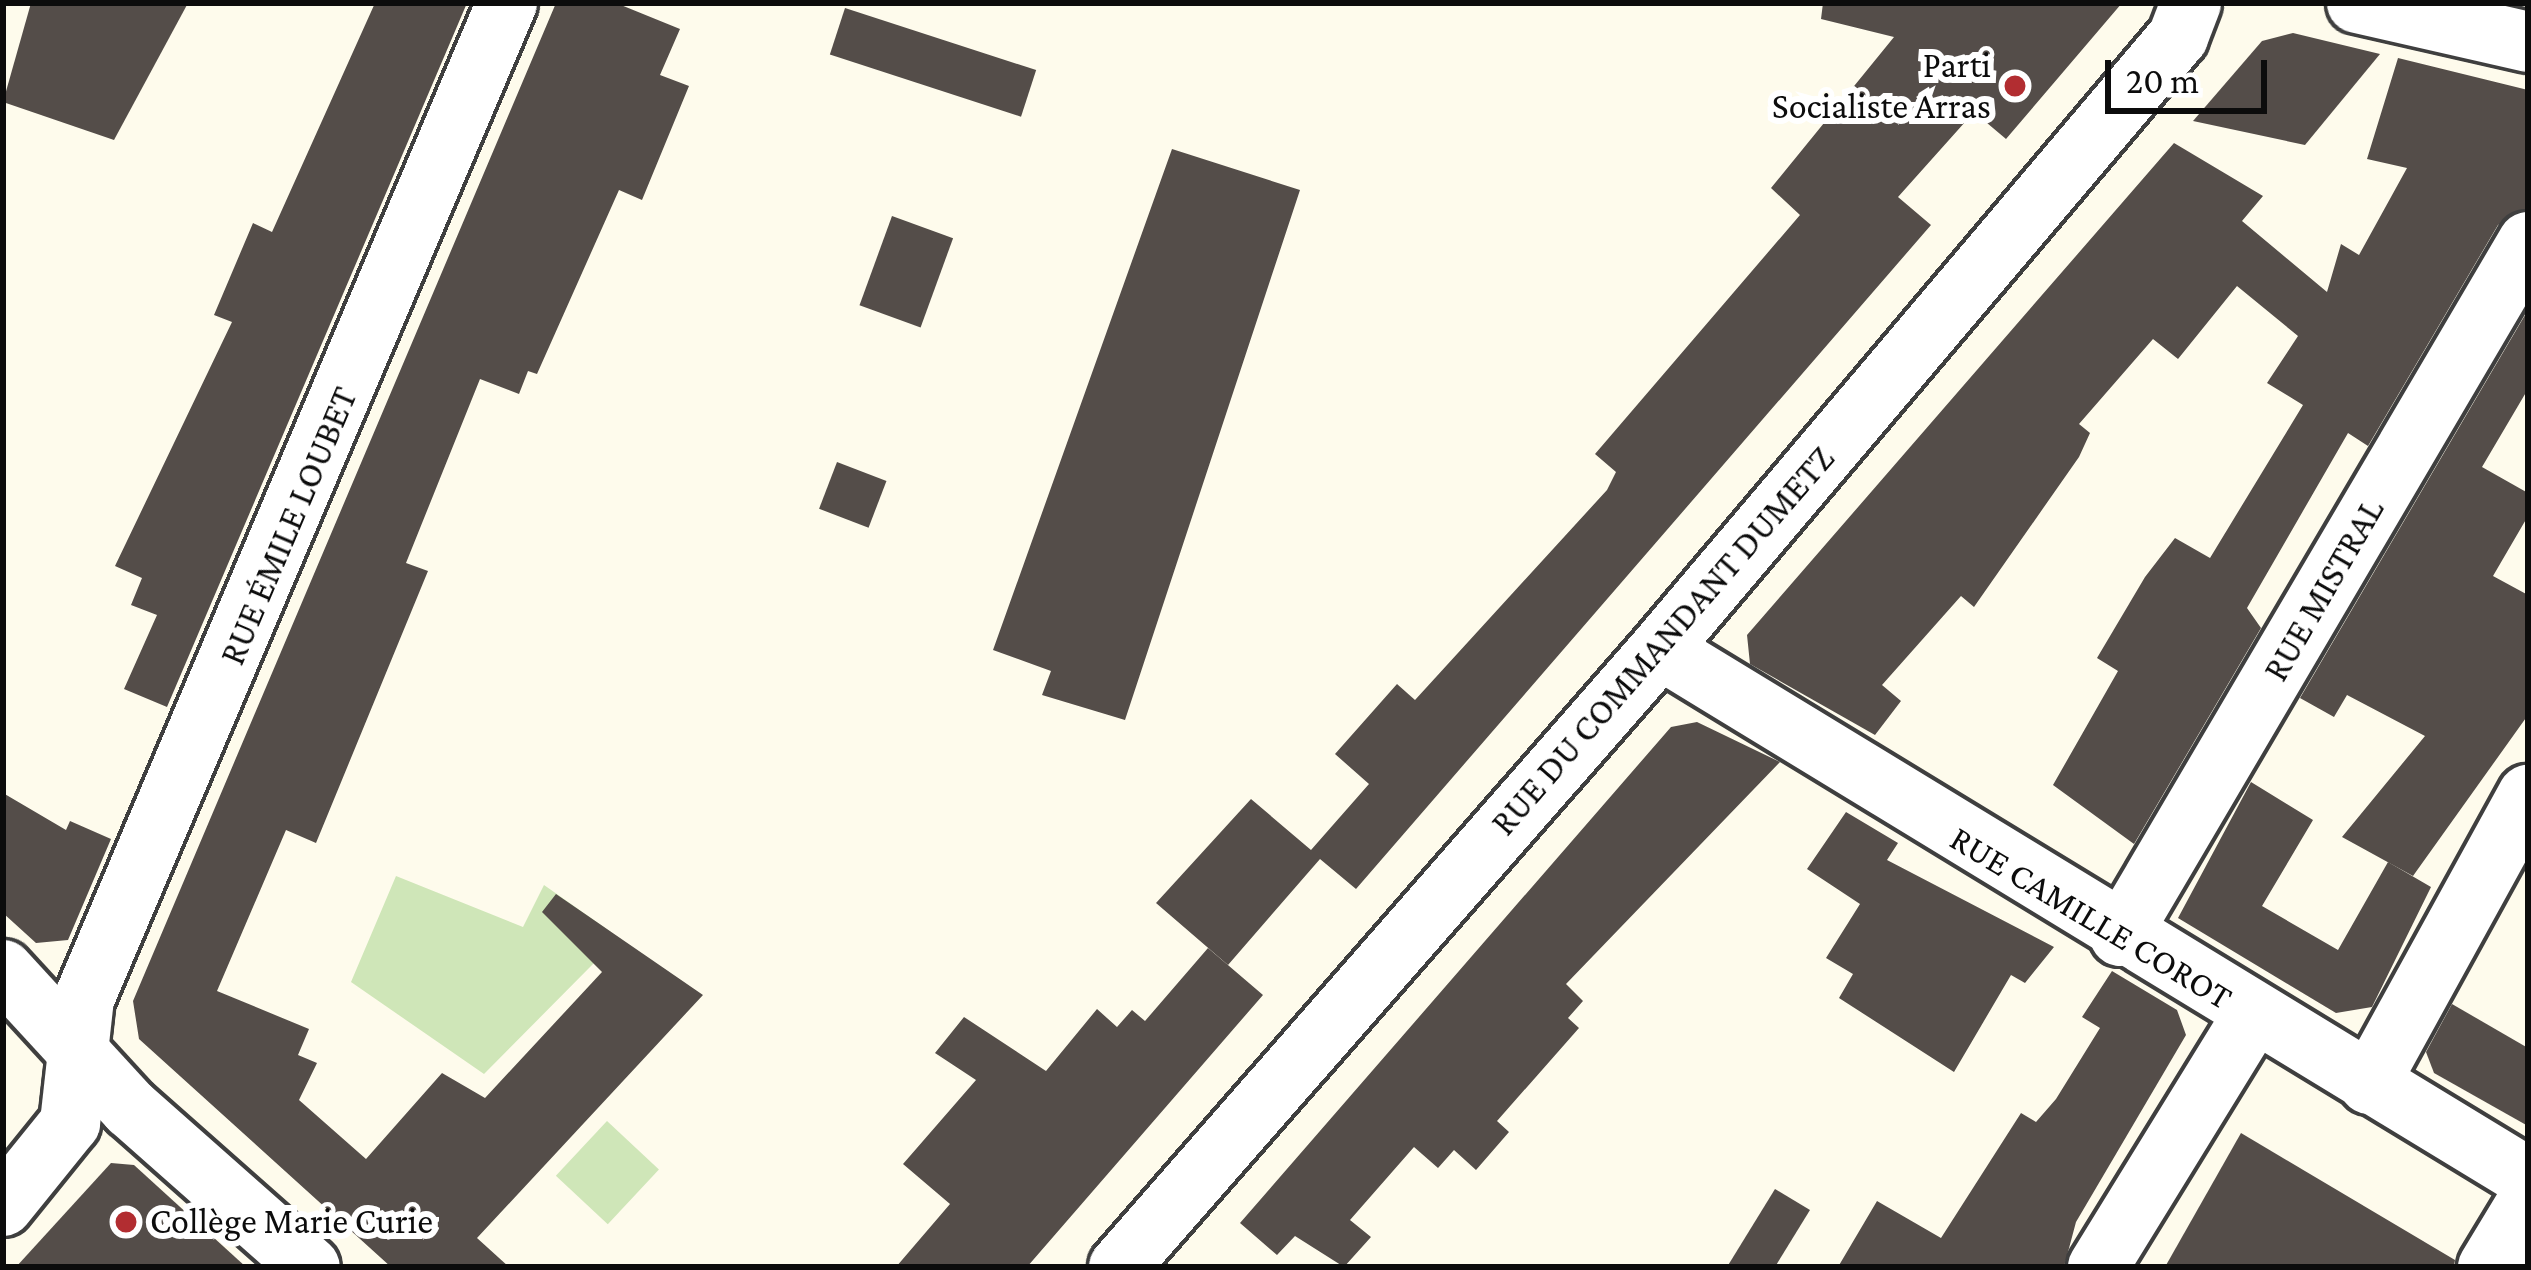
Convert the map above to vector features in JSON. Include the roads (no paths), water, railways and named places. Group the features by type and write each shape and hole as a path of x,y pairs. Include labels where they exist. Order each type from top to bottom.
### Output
{"street":[{"name":"RUE ÉMILE LOUBET","path":"3,1206 70,1123 84,999 507,3"},
{"name":"RUE DU COMMANDANT DUMETZ","path":"1130,1264 2178,37 2191,3"},
{"path":"2357,3 2528,42"},
{"name":"RUE MISTRAL","path":"2120,936 2528,242"},
{"name":"RUE CAMILLE COROT","path":"1660,649 2120,936 2528,1178"},
{"path":"2369,1084 2528,795"},
{"path":"3,970 79,1049 310,1267"},
{"path":"2098,1267 2253,1015"},
{"path":"2488,1267 2528,1201"}],"place":[{"name":"Parti Socialiste Arras","path":"2015,86"},
{"name":"Collège Marie Curie","path":"126,1222"}]}
